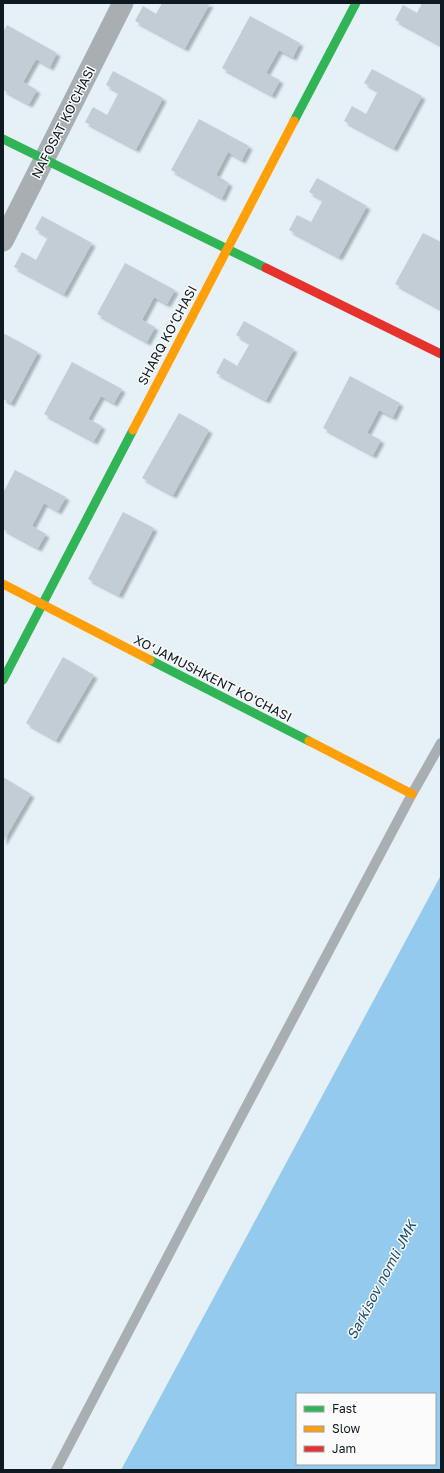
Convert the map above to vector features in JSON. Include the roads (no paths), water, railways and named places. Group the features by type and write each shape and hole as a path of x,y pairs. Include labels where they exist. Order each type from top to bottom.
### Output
{"street":[{"name":"NAFOSAT KO'CHASI","path":"3,241 123,3"},
{"name":"SHARQ KO‘CHASI","path":"3,680 356,3"},
{"path":"3,139 441,354"},
{"name":"XO‘JAMUSHKENT KO'CHASI","path":"3,584 41,605 412,794"}],"lane":[{"path":"56,1470 412,794 441,743"}],"water":[{"name":"Sarkisov nomli JMK","path":"441,875 441,1470 121,1470"}]}
